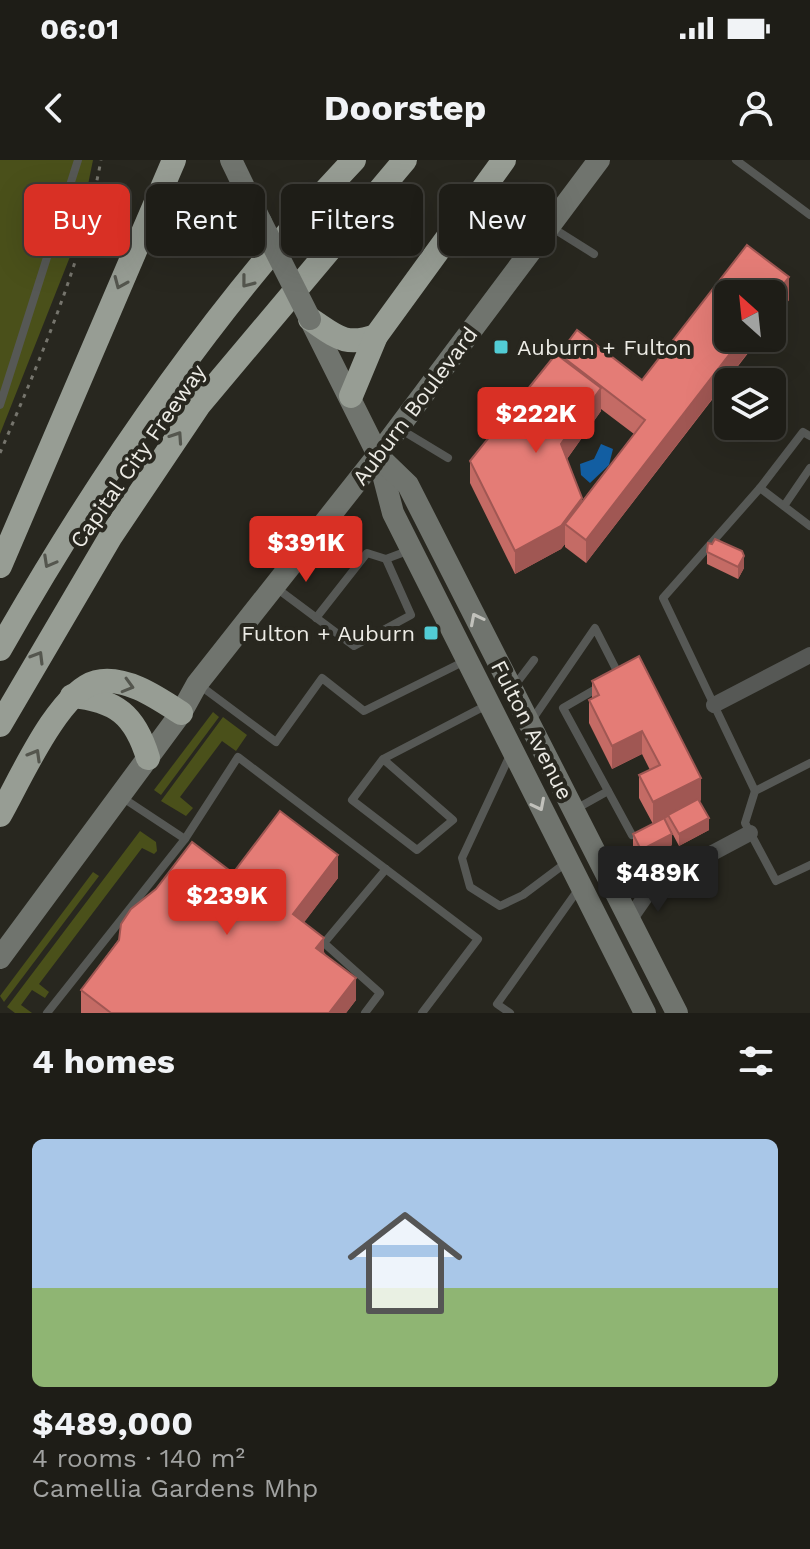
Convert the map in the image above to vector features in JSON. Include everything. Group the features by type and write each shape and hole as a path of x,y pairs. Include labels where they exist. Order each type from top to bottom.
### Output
{"highway":[{"path":"0,566 174,160"},
{"name":"Capital City Freeway","path":"0,649 57,548 161,391 292,225 354,160"},
{"name":"Capital City Freeway","path":"0,725 111,536 199,405 405,160"},
{"path":"351,396 376,336 504,160"},
{"path":"310,319 341,340 357,342 376,336"},
{"path":"0,815 72,696 98,681 121,683 150,693 181,713"},
{"path":"72,696 102,699 125,714 142,736 148,758"}],"main road":[{"name":"Fulton Avenue","path":"231,160 351,396 378,455 393,513 645,1013"},
{"name":"Auburn Boulevard","path":"555,221 599,160"},
{"name":"Auburn Boulevard","path":"0,958 181,713 197,684 399,428 529,256"},
{"name":"Fulton Avenue","path":"378,455 408,485 677,1013"}],"street":[{"path":"714,705 810,655"},
{"path":"629,920 654,884 750,833"},
{"path":"608,880 654,884"}],"lane":[{"path":"0,405 78,160"},
{"path":"736,160 810,215"},
{"path":"555,230 594,254"},
{"path":"399,428 448,458"},
{"path":"810,436 803,432 760,488 663,598 755,791 745,823 776,881 810,865"},
{"path":"784,506 810,468"},
{"path":"760,488 810,526"},
{"path":"316,618 367,553 386,559 411,549"},
{"path":"274,587 354,646 411,615 386,559"},
{"path":"529,724 595,628 620,675 563,708 632,835"},
{"path":"511,690 534,660"},
{"path":"197,684 276,742 322,678 364,711 465,661"},
{"path":"383,759 453,820 417,850 352,800 383,759 488,705"},
{"path":"511,752 462,858 470,887 500,906 523,895 568,862"},
{"path":"47,1013 185,839 238,757 478,939 422,1013"},
{"path":"755,791 810,763"},
{"path":"573,810 608,791"},
{"path":"120,796 185,839"},
{"path":"365,1013 380,993 324,943 386,869"},
{"path":"510,1013 497,1004 581,886"}],"path":[{"path":"0,453 52,332 91,214 101,160"}],"green space":[{"path":"0,160 93,160 88,184 24,184 24,256 70,256 0,434"},
{"path":"213,712 219,717 161,795 154,790"},
{"path":"223,717 247,735 236,751 222,741 180,797 193,808 186,816 161,801"},
{"path":"140,831 156,842 157,851 154,854 142,848 39,984 49,992 45,998 32,990 21,1005 32,1013 15,1013 7,1007"},
{"path":"93,872 99,876 4,1002 0,996"}],"water":[{"path":"601,444 613,449 609,465 590,483 581,475 580,464 594,459"}],"building":[{"path":"747,245 789,277 786,281 720,280"},
{"path":"714,287 714,352 731,352 719,368 714,368 714,374 586,540 565,524 645,420 559,354 577,330 642,380"},
{"path":"556,354 601,388 561,444 582,498 561,526 515,551 470,461"},
{"path":"715,539 742,551 744,556 738,567 707,552 708,543 712,544"},
{"path":"639,656 701,778 653,802 639,775 660,765 642,731 612,746 589,700 599,695 592,681"},
{"path":"698,799 709,818 679,834 668,815"},
{"path":"280,811 338,855 293,914 324,938 316,948 356,978 329,1013 111,1013 81,990 119,940 121,924 131,909 156,889 192,842 233,873"},
{"path":"664,818 672,834 641,850 633,834"}],"place":[{"name":"Auburn + Fulton","path":"501,347"},
{"name":"Fulton + Auburn","path":"431,633"}]}
